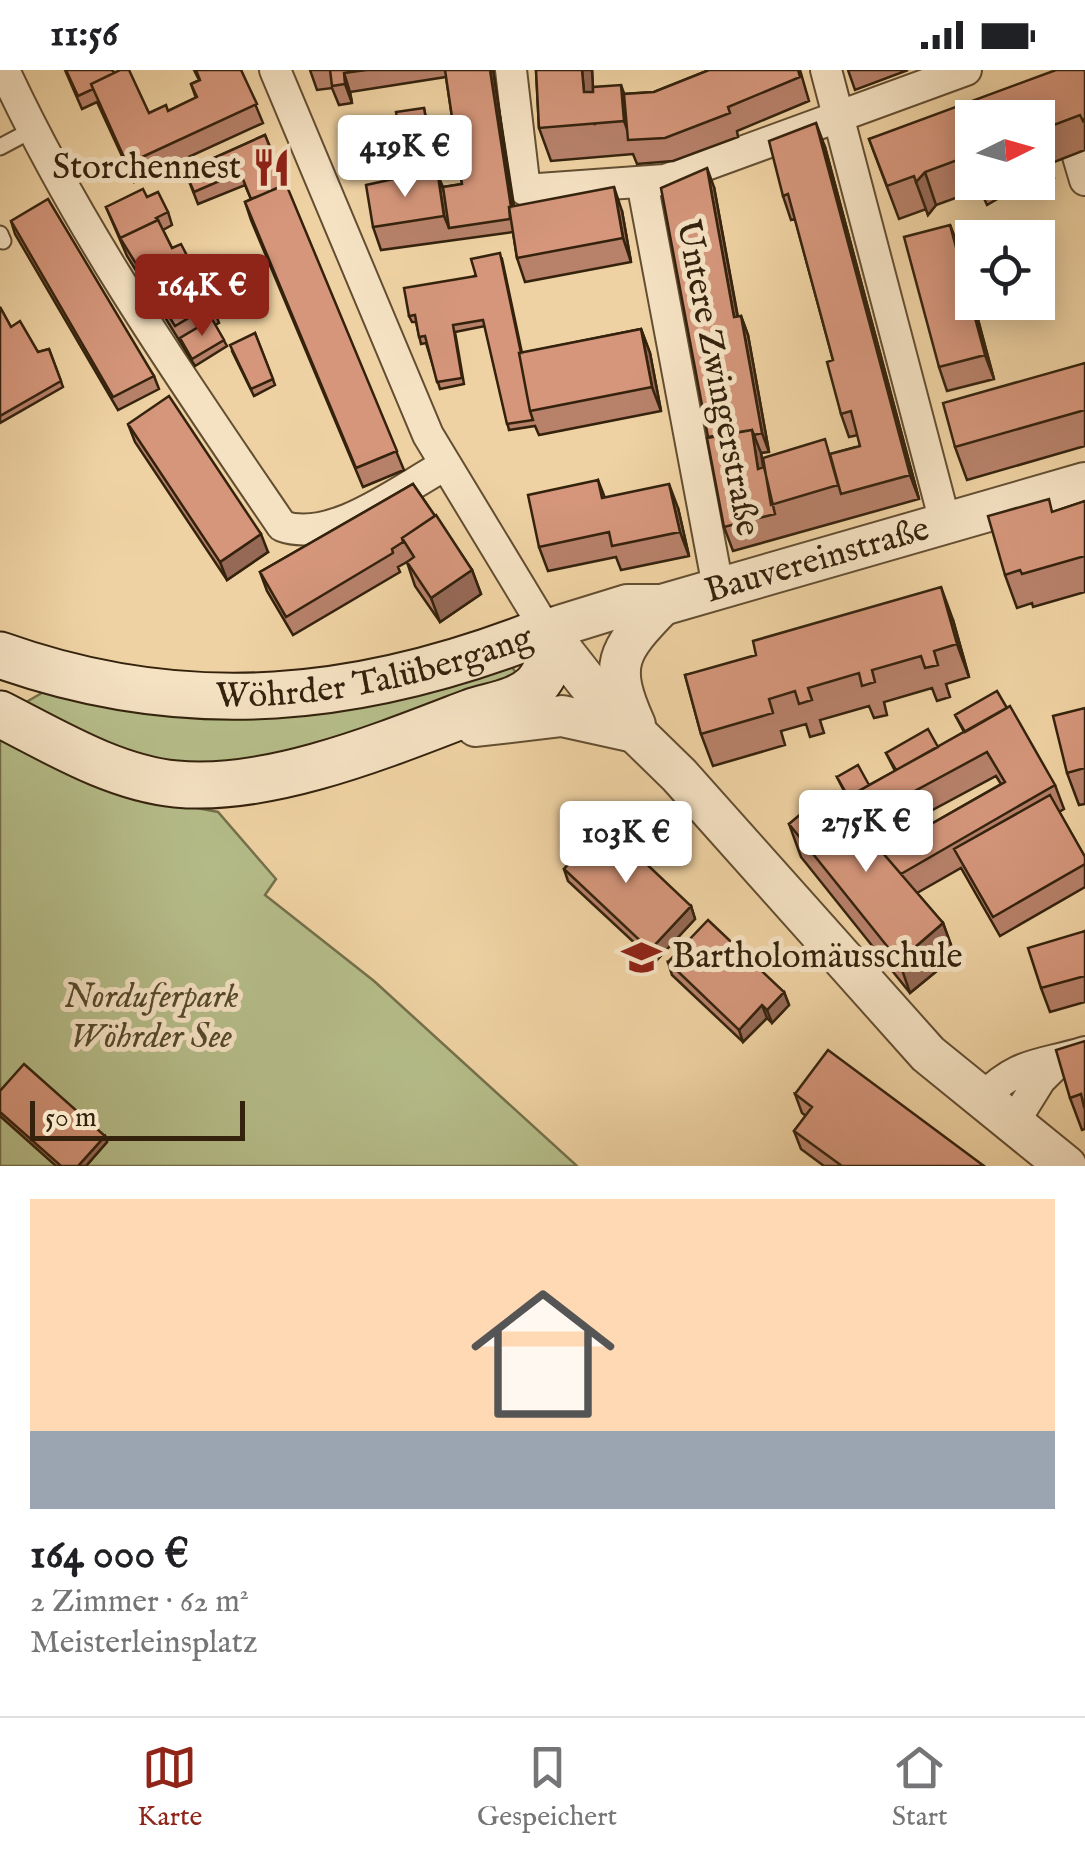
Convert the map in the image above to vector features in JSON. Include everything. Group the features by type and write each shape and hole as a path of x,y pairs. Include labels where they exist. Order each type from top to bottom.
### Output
{"main road":[{"name":"Wöhrder Talübergang","path":"0,714 118,770 192,785 252,780 405,737 532,689 550,658 546,630 424,672 282,697 198,698 12,671"}],"street":[{"path":"4,70 32,130 160,346 282,526 308,532 334,526 445,465"},
{"path":"275,70 428,435 546,630 598,696 639,733 928,1054 1066,1166"},
{"path":"511,70 525,190 665,180 966,70"},
{"path":"826,70 945,522"},
{"name":"Untere Zwingerstraße","path":"642,182 718,587"},
{"name":"Bauvereinstraße","path":"546,630 627,605 662,605 1085,483"},
{"path":"639,733 619,688 618,666 626,644 662,605"},
{"path":"405,737 550,715 583,718 639,733"},
{"path":"980,1100 1010,1072 1072,1056"},
{"path":"1012,1125 1040,1080 1072,1056"}],"lane":[{"path":"0,147 32,130"}],"green space":[{"path":"507,659 523,684 270,760 149,766 23,704 47,690 99,695"},
{"name":"Norduferpark Wöhrder See","path":"0,738 144,798 218,812 276,879 265,895 374,981 577,1166 0,1166"}],"building":[{"path":"66,70 114,73 91,84 93,89 78,96"},
{"path":"120,70 129,70 149,113 166,105 168,111 197,97 191,84 200,80 196,70 241,70 257,104 127,164 91,84"},
{"path":"330,70 366,70 344,73 345,84 332,86"},
{"path":"445,70 490,70 510,219 449,228 443,187 462,184"},
{"path":"536,70 582,70 584,92 593,92 593,87 621,85 624,121 539,128"},
{"path":"709,70 798,70 800,77 728,107 730,113 665,138 628,140 624,94 654,92"},
{"path":"1056,70 1085,70 1083,121 1080,115 1055,125 1055,100 975,100"},
{"path":"955,107 955,161 925,172 916,182 914,176 887,186 869,139"},
{"path":"424,108 436,176 407,176 396,112"},
{"path":"816,123 910,475 841,494 830,454 860,446 851,411 841,414 827,362 833,360 788,194 783,196 769,141"},
{"path":"265,135 285,185 251,199 240,172 194,192 185,171"},
{"path":"707,168 734,317 741,316 762,433 754,435 752,430 708,437 661,188"},
{"path":"421,173 422,178 438,176 444,216 373,227 366,185"},
{"path":"286,184 397,451 356,468 245,202"},
{"path":"614,187 623,238 517,258 509,207"},
{"path":"143,189 147,197 158,192 168,212 120,238 106,207"},
{"path":"48,199 154,376 113,397 11,221"},
{"path":"158,220 172,248 181,244 212,304 175,326 120,238"},
{"path":"950,225 955,244 955,320 976,320 985,355 939,367 904,237"},
{"path":"500,253 533,420 507,424 483,320 453,325 462,378 437,382 425,336 419,337 415,315 409,316 404,288 476,276 471,259"},
{"path":"0,307 11,327 20,321 38,352 49,349 61,381 0,416"},
{"path":"212,319 224,340 192,359 180,338"},
{"path":"641,329 652,387 530,411 519,353"},
{"path":"255,333 273,379 251,389 230,345"},
{"path":"1085,363 1085,410 955,447 943,403"},
{"path":"169,396 261,534 220,562 128,424"},
{"path":"752,430 758,469 764,467 775,514 724,527 707,438"},
{"path":"825,439 838,485 771,505 763,458"},
{"path":"598,480 602,498 669,484 680,532 612,546 609,532 539,547 528,495"},
{"path":"413,484 435,516 402,538 393,553 286,617 260,572"},
{"path":"1049,499 1052,512 1085,501 1085,556 1005,575 988,516"},
{"path":"436,515 472,570 431,598 407,562 414,557 402,538"},
{"path":"941,587 957,644 934,651 938,665 925,668 921,656 872,670 875,682 862,686 859,673 808,688 812,700 799,704 795,691 769,699 773,713 701,734 685,675 756,655 753,641"},
{"path":"997,691 1007,708 965,732 955,715"},
{"path":"1010,706 1055,785 901,874 882,852 1005,782 987,752 861,820 848,799"},
{"path":"1085,708 1085,768 1067,773 1053,716"},
{"path":"928,729 938,747 896,770 886,753"},
{"path":"858,765 869,785 849,798 837,777"},
{"path":"843,793 858,811 852,817 943,923 899,961 789,824 823,795 830,804"},
{"path":"1050,795 1085,857 1085,864 993,917 954,849"},
{"path":"599,819 691,906 650,950 564,869 587,844 580,838"},
{"path":"708,920 784,992 767,1010 762,1005 739,1030 668,962"},
{"path":"1085,931 1085,976 1041,988 1028,948"},
{"path":"1085,1041 1084,1107 1081,1094 1070,1098 1056,1050"},
{"path":"828,1050 984,1166 842,1166 794,1131 812,1107 795,1094"},
{"path":"24,1064 105,1136 78,1166 61,1166 0,1112 0,1091"}],"place":[{"name":"Storchennest","path":"271,168"},
{"name":"Bartholomäusschule","path":"642,957"}]}
